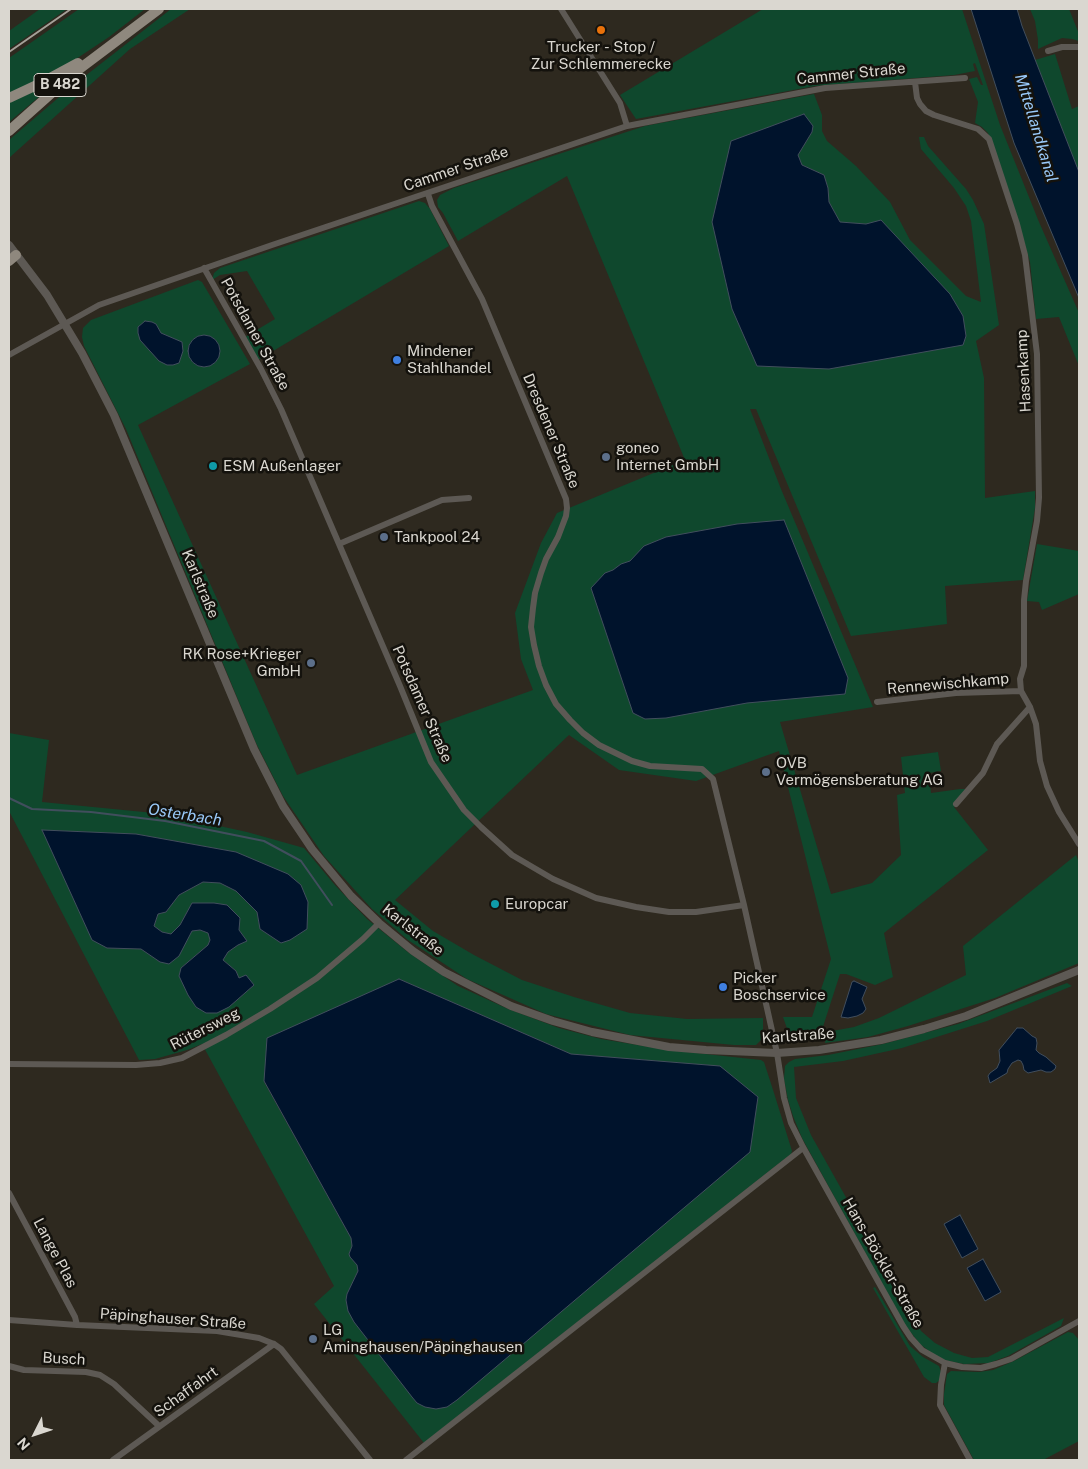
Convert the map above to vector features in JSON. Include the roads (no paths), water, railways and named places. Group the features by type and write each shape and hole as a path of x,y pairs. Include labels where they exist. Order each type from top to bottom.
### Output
{"main road":[{"name":"B 482","path":"9,131 74,73 159,9"},
{"path":"9,98 64,72 101,47 113,42"}],"street":[{"path":"561,9 620,103 627,126"},
{"path":"1048,51 1062,47 1079,46"},
{"name":"Cammer Straße","path":"9,355 99,305 627,126 825,88 964,78"},
{"name":"Hasenkamp","path":"915,82 920,104 929,113 974,127 982,131 989,139 1017,224 1027,264 1036,354 1039,498 1024,600 1024,666 1020,679 1021,691"},
{"name":"Dresdener Straße","path":"428,194 432,206 482,298 566,498 566,516 558,538 546,559 532,608 531,627 534,645 546,685 556,704 582,733 615,754 650,766 702,769 708,774 713,780 744,905"},
{"path":"11,253 47,296 64,324"},
{"name":"Potsdamer Straße","path":"204,268 261,369 281,409 430,762 464,810 512,855 580,892 616,903 669,912 696,912 744,905"},
{"name":"Karlstraße","path":"64,324 114,415 254,749 287,813 312,849 351,896 379,923 444,972 511,1006 592,1032 670,1047 777,1053 819,1050 881,1040 924,1029 966,1016 1079,970"},
{"path":"339,544 442,500 468,498"},
{"path":"1021,691 1030,707 1036,724 1040,761 1047,786 1059,812 1079,844"},
{"name":"Rennewischkamp","path":"877,702 956,693 1021,691"},
{"path":"956,804 984,773 997,744 1030,707"},
{"path":"744,905 777,1053"},
{"name":"Rütersweg","path":"9,1064 136,1065 160,1063 182,1058 270,1009 317,978 369,934 379,923"},
{"name":"Hans-Böckler-Straße","path":"777,1053 784,1098 791,1123 803,1148 911,1338 922,1350 945,1363 962,1367 981,1368 1011,1358 1079,1320"},
{"path":"406,1460 803,1148"},
{"name":"Lange Plas","path":"9,1193 75,1317 77,1325"},
{"name":"Päpinghauser Straße","path":"9,1320 217,1331 259,1338 281,1349 370,1460"},
{"name":"Schaffahrt","path":"113,1460 274,1344"},
{"path":"945,1363 940,1404 970,1460"},
{"name":"Busch","path":"9,1366 24,1370 86,1372 100,1375 114,1384 160,1426"}],"water":[{"name":"Mittellandkanal","path":"971,9 1017,9 1079,172 1079,298 1014,143"},
{"path":"804,114 813,126 812,132 798,155 802,165 824,175 828,188 829,202 840,222 866,224 881,220 950,294 963,316 966,336 963,345 829,369 757,366 732,309 712,222 731,141"},
{"path":"145,321 156,324 161,333 182,342 183,351 179,363 167,365 159,361 140,340 138,327"},
{"path":"204,335 216,339 220,351 216,363 204,367 192,363 188,351 192,339"},
{"path":"784,520 848,678 845,694 747,703 666,718 645,719 633,713 591,588 605,573 630,561 644,546 666,537 737,524"},
{"path":"42,830 136,834 236,852 288,874 301,885 308,902 307,929 290,940 281,943 260,929 257,912 236,891 220,883 203,882 179,895 166,912 158,914 154,926 162,932 171,934 180,925 192,903 214,903 227,905 240,918 239,930 247,941 228,952 223,960 236,971 239,978 246,975 254,985 229,1007 217,1013 206,1013 196,1007 179,976 181,968 208,945 210,940 208,933 200,930 192,931 179,956 169,964 160,962 141,949 107,948 92,940"},
{"path":"399,979 571,1054 720,1066 758,1097 750,1152 457,1400 447,1407 436,1409 417,1403 354,1322 348,1311 347,1294 358,1271 357,1265 349,1254 352,1246 351,1238 264,1081 267,1038"},
{"path":"854,981 867,987 862,999 866,1009 857,1016 841,1017 852,982"},
{"path":"1017,1028 1023,1028 1036,1038 1036,1050 1056,1066 1055,1069 1051,1072 1041,1070 1028,1073 1024,1070 1021,1061 1018,1060 1012,1063 1007,1073 990,1083 988,1076 997,1068 1000,1061 999,1050"},
{"path":"960,1215 978,1249 962,1258 944,1224"},
{"path":"983,1259 1001,1292 985,1301 967,1268"}],"waterway":[{"name":"Osterbach","path":"9,798 32,809 91,812 165,821 264,841 301,861 332,905"}],"railway":[{"path":"9,52 71,9"}],"place":[{"name":"Trucker - Stop / Zur Schlemmerecke","path":"601,30"},
{"name":"Mindener Stahlhandel","path":"397,360"},
{"name":"goneo Internet GmbH","path":"606,457"},
{"name":"ESM Außenlager","path":"213,466"},
{"name":"Tankpool 24","path":"384,537"},
{"name":"RK Rose+Krieger GmbH","path":"311,663"},
{"name":"OVB Vermögensberatung AG","path":"766,772"},
{"name":"Europcar","path":"495,904"},
{"name":"Picker Boschservice","path":"723,987"},
{"name":"LG Aminghausen/Päpinghausen","path":"313,1339"}]}
